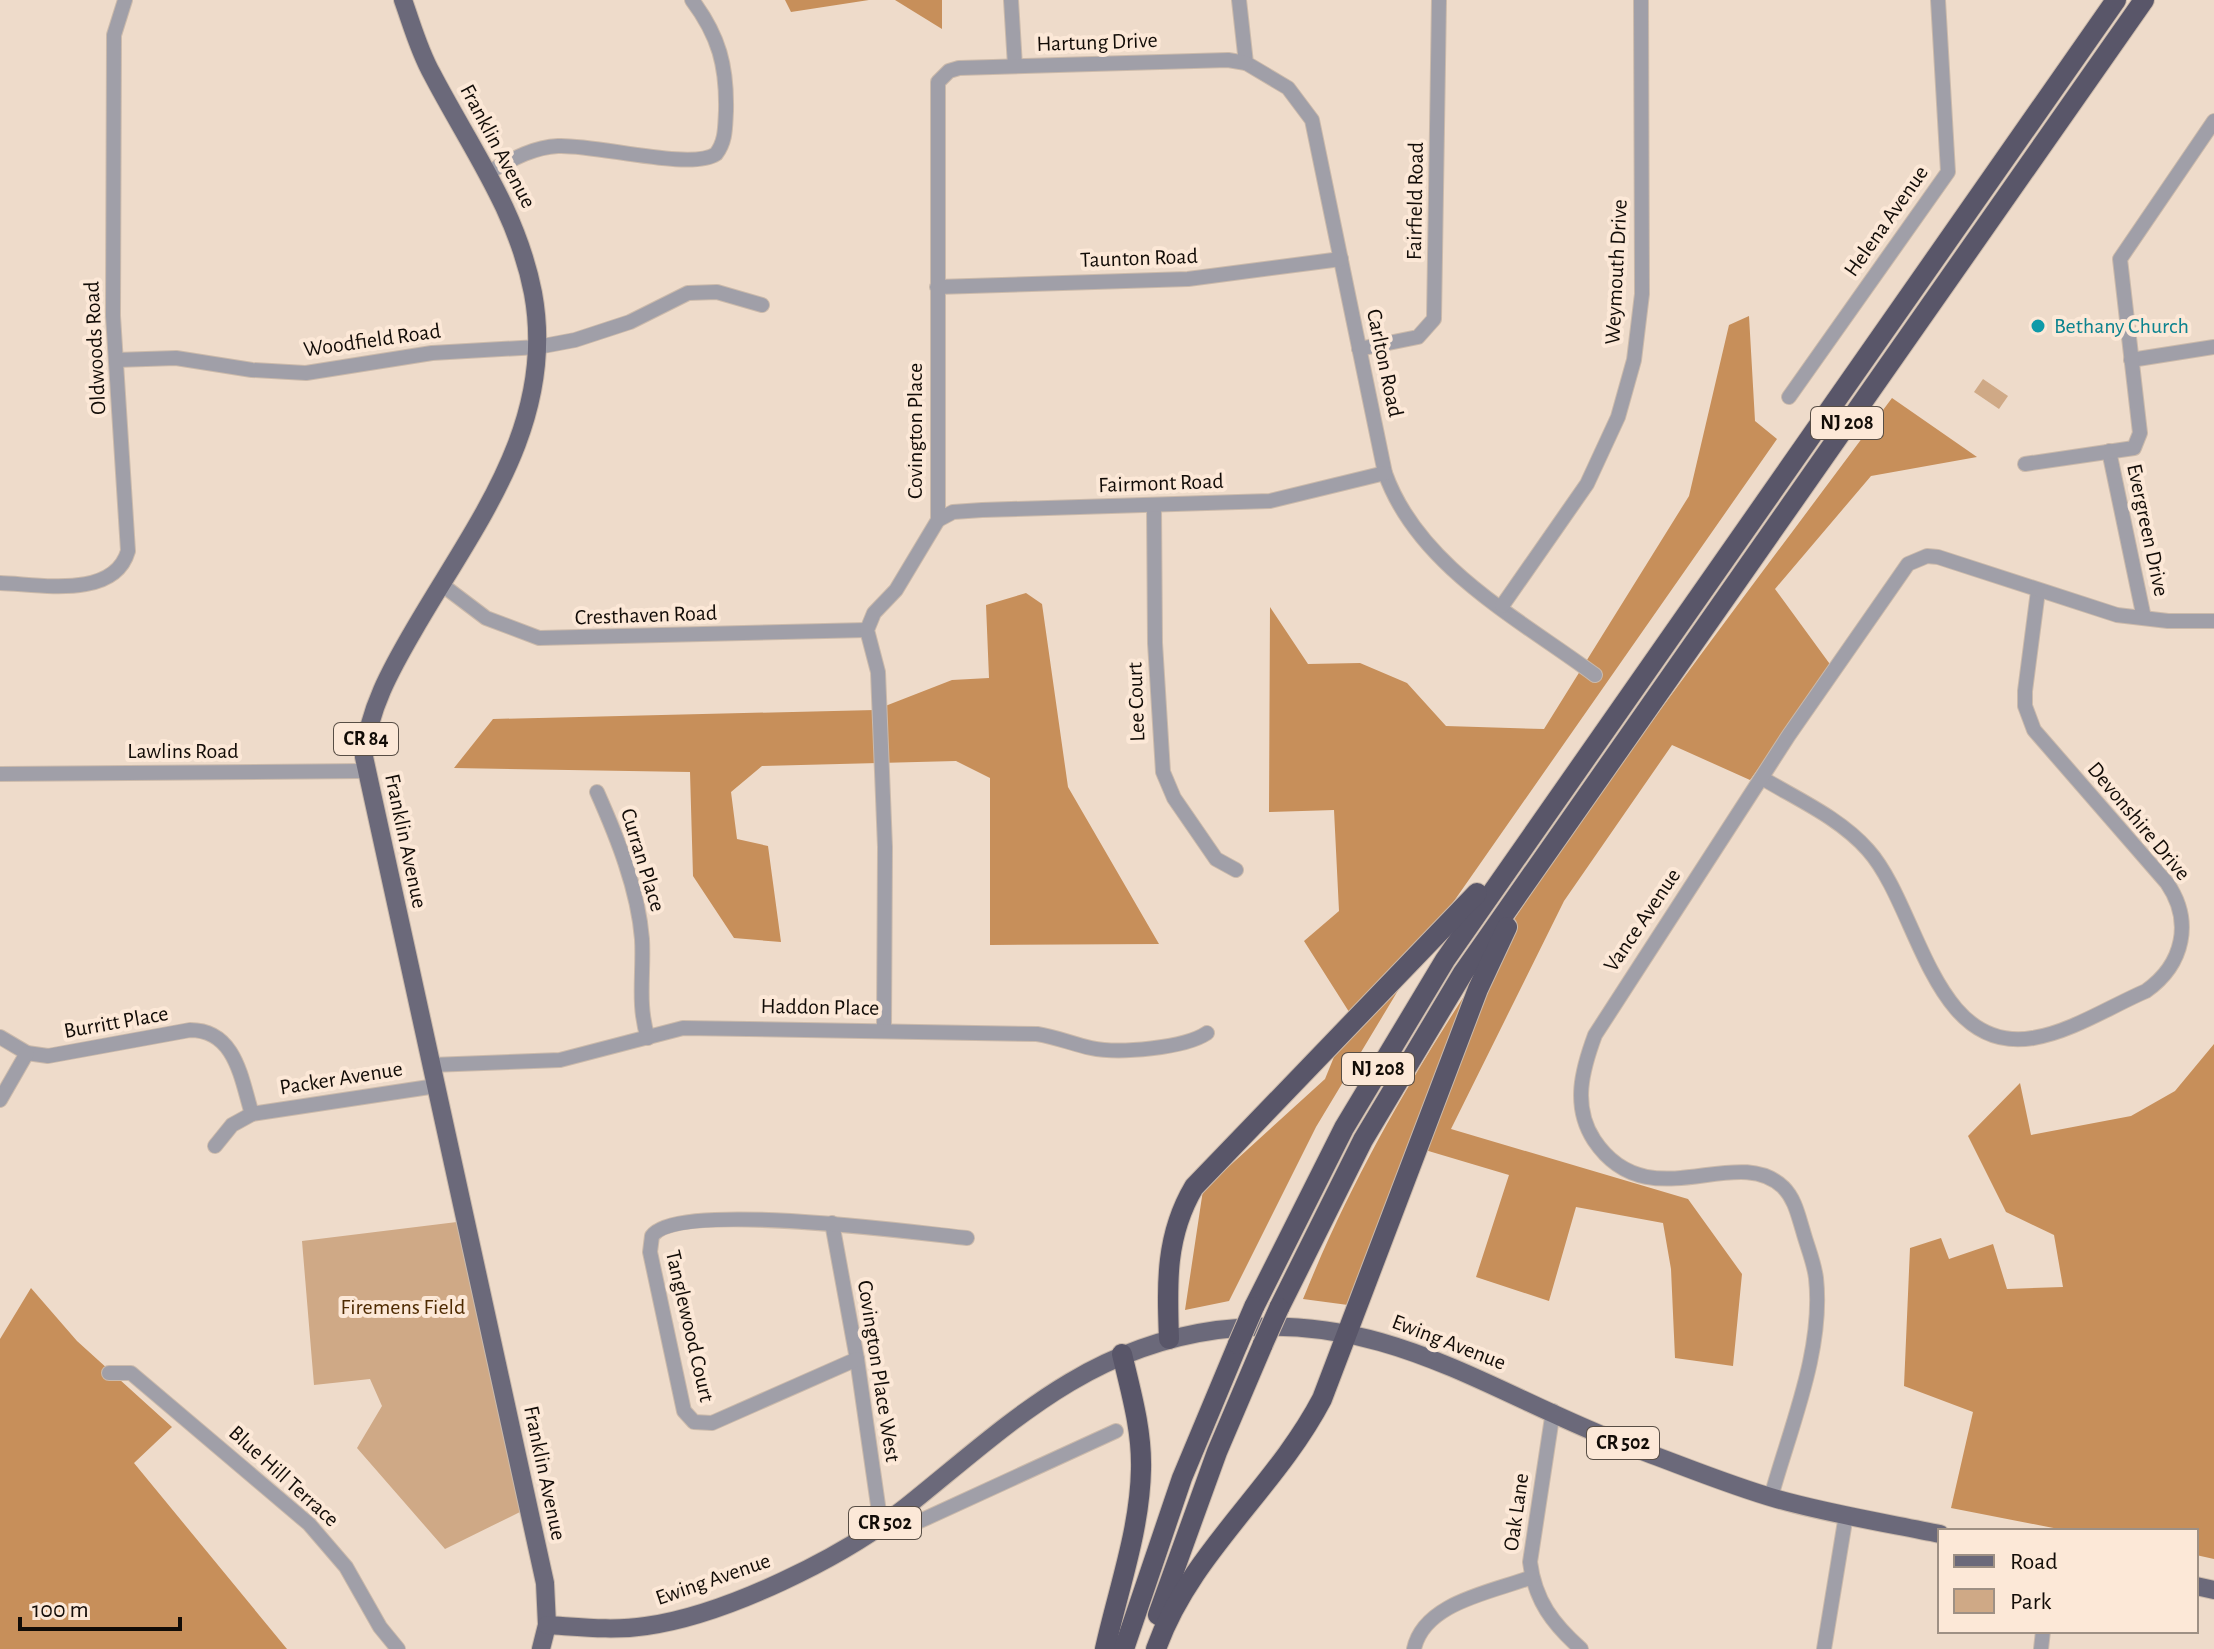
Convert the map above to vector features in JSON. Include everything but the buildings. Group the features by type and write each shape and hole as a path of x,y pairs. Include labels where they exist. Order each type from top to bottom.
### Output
{"highway":[{"name":"NJ 208","path":"1124,1649 1177,1491 1254,1307 1363,1095 1423,994 1523,844 2116,0"},
{"name":"NJ 208","path":"1147,1649 1190,1523 1263,1344 1326,1210 1382,1105 1463,973 1550,846 2144,0"},
{"path":"1169,1339 1169,1248 1179,1217 1194,1187 1436,939 1523,844"},
{"path":"1156,1649 1184,1587 1314,1414 1348,1333 1482,978 1550,846"},
{"path":"1105,1649 1135,1525 1141,1486 1138,1426 1122,1354"}],"main road":[{"name":"Franklin Avenue","path":"403,0 431,72 489,172 525,259 537,316 534,396 518,444 382,688 366,739 365,771 545,1583 547,1625 541,1649"},
{"name":"Ewing Avenue","path":"547,1625 621,1628 696,1614 798,1574 881,1526 1045,1395 1122,1354 1169,1339 1259,1327 1348,1333 1421,1353 1630,1447 1771,1497 1938,1534"}],"street":[{"name":"Oldwoods Road","path":"0,583 90,583 114,574 126,560 128,505 112,272 114,35 125,0"},
{"path":"489,172 525,153 556,146 693,160 716,154 724,139 725,65 713,31 692,0"},
{"name":"Hartung Drive","path":"1011,0 1015,66 1228,60 1246,63"},
{"path":"1239,0 1246,63"},
{"name":"Fairfield Road","path":"1359,349 1418,337 1434,319 1439,0"},
{"name":"Weymouth Drive","path":"1502,606 1587,484 1618,417 1634,360 1642,294 1641,0"},
{"name":"Helena Avenue","path":"1789,397 1948,172 1938,0"},
{"name":"Carlton Road","path":"1246,63 1288,88 1312,120 1385,473 1401,511 1427,547 1595,675"},
{"name":"Covington Place","path":"867,630 874,613 896,590 938,520 938,82 949,71 959,68 1015,66"},
{"path":"2025,464 2134,448 2140,433 2120,259 2214,121"},
{"name":"Taunton Road","path":"937,287 1188,279 1276,270 1341,259"},
{"name":"Woodfield Road","path":"116,360 176,358 252,370 306,373 432,353 538,347 603,332 688,293 717,292 762,305"},
{"path":"2131,360 2214,347"},
{"name":"Evergreen Drive","path":"2109,451 2144,618"},
{"name":"Fairmont Road","path":"938,520 953,512 982,510 1270,501 1385,473"},
{"name":"Lee Court","path":"1154,506 1155,643 1163,772 1174,798 1216,859 1236,870"},
{"name":"Vance Avenue","path":"1771,1497 1816,1325 1816,1275 1795,1205 1782,1187 1763,1175 1750,1173 1669,1180 1639,1175 1624,1168 1592,1138 1580,1094 1585,1060 1605,1015 1908,564 1927,556 1938,557 2095,610 2144,618 2214,621"},
{"name":"Cresthaven Road","path":"441,584 486,618 539,638 867,630"},
{"name":"Devonshire Drive","path":"1762,778 1839,824 1869,850 1891,883 1945,996 1975,1027 2001,1037 2033,1038 2146,991 2176,959 2183,932 2179,905 2167,883 2034,730 2025,706 2025,691 2038,591"},
{"path":"867,630 878,672 885,847 884,1029"},
{"name":"Lawlins Road","path":"0,774 365,771"},
{"name":"Curran Place","path":"597,792 609,819 639,915 641,1000 648,1038"},
{"name":"Haddon Place","path":"431,1065 560,1060 683,1028 884,1029 1037,1034 1089,1048 1117,1050 1195,1041 1207,1033"},
{"name":"Burritt Place","path":"27,1053 48,1056 201,1030 219,1037 233,1057"},
{"path":"0,1037 27,1053 0,1100"},
{"name":"Packer Avenue","path":"233,1057 252,1114"},
{"name":"Packer Avenue","path":"215,1146 232,1125 252,1114 436,1086"},
{"name":"Tanglewood Court","path":"857,1359 712,1423 694,1422 684,1411 650,1252 652,1236 670,1224 832,1223 967,1238"},
{"name":"Covington Place West","path":"832,1223 857,1359 881,1526"},
{"name":"Blue Hill Terrace","path":"109,1373 131,1373 309,1524 346,1567 380,1627 398,1649"},
{"name":"Oak Lane","path":"1553,1411 1531,1544 1532,1577 1549,1618 1581,1649"},
{"name":"Ewing Avenue","path":"881,1526 920,1521 1116,1431"},
{"path":"1824,1649 1846,1515"},
{"path":"1414,1649 1423,1627 1439,1613 1532,1577"}],"green space":[{"path":"1983,379 2008,396 1999,409 1974,392"},
{"name":"Firemens Field","path":"465,1221 528,1508 445,1549 357,1448 382,1406 370,1379 314,1385 302,1241"}],"shaded area":[{"path":"785,0 869,0 791,12"},
{"path":"895,0 942,0 942,29"},
{"path":"1749,316 1755,421 1777,439 1438,924 1316,1127 1229,1301 1185,1310 1203,1190 1325,1079 1351,1015 1304,941 1339,911 1334,810 1269,812 1270,607 1308,664 1360,663 1407,683 1446,726 1544,729 1689,496 1729,325"},
{"path":"1892,398 1977,457 1871,476 1775,589 1832,667 1750,780 1672,745 1564,901 1451,1129 1688,1199 1742,1274 1733,1366 1675,1358 1671,1269 1663,1223 1576,1207 1549,1301 1476,1277 1509,1175 1415,1147 1348,1305 1303,1299 1372,1152 1424,1060 1481,970 1650,724"},
{"path":"1026,593 1042,604 1068,787 1159,944 990,945 990,778 956,761 762,766 731,792 737,839 768,846 781,942 734,938 693,876 690,772 454,768 493,719 875,710 952,680 989,678 986,605"},
{"path":"2214,1044 2214,1559 2198,1555 2198,1529 2059,1529 1951,1508 1973,1412 1904,1386 1910,1248 1941,1238 1949,1259 1993,1244 2007,1289 2063,1287 2054,1235 2006,1212 1968,1136 2020,1083 2031,1135 2131,1116 2175,1091"},
{"path":"31,1288 77,1341 172,1427 134,1463 287,1649 0,1649 0,1339"}],"place":[{"name":"Bethany Church","path":"2038,326"}]}
